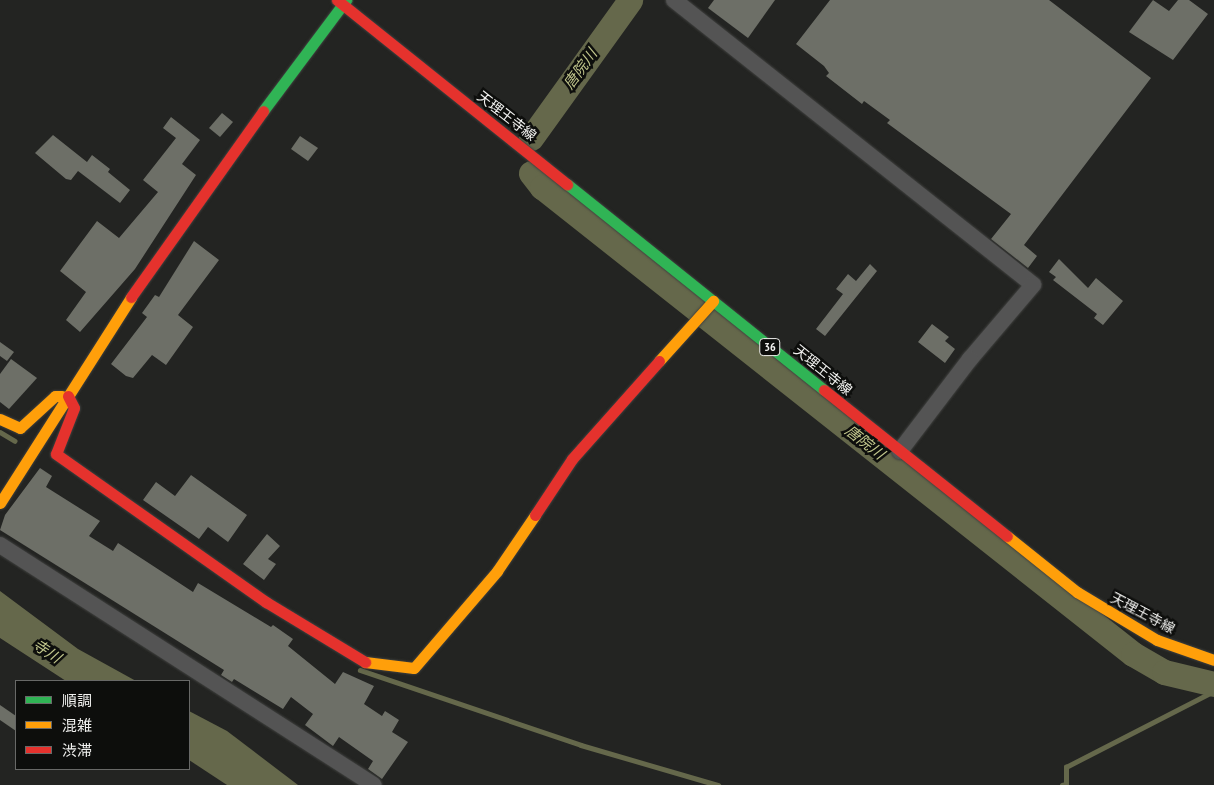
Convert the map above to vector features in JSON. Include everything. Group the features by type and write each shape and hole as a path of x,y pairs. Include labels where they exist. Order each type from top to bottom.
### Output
{"street":[{"path":"674,0 1033,285 970,359 900,451"},
{"path":"0,503 119,314 342,2"},
{"name":"天理王寺線","path":"342,2 713,302 900,451 1106,611 1157,640 1214,660"},
{"path":"68,396 74,408 57,448 62,459 258,596 365,662 414,668 497,571 572,459 713,302"},
{"path":"0,419 20,428 55,396 68,396"},
{"path":"0,545 374,785"}],"water":[{"name":"寺川","path":"0,591 78,649 134,680 64,680 0,638"},
{"path":"190,712 227,731 298,785 227,785 190,761"}],"building":[{"path":"714,0 775,0 748,38 708,8"},
{"path":"830,0 1049,0 1151,78 1024,245 1037,256 1028,268 991,239 1011,214 887,123 890,120 864,101 862,104 826,76 829,73 824,66 796,44"},
{"path":"1153,0 1169,11 1178,0 1189,0 1208,14 1173,60 1129,32"},
{"path":"222,113 233,122 220,137 209,128"},
{"path":"171,117 200,140 182,164 196,175 135,269 80,332 66,320 86,292 60,271 97,221 119,238 158,192 143,180 176,138 163,128"},
{"path":"53,135 87,162 92,155 110,169 108,172 130,190 120,203 78,171 71,180 66,179 35,153"},
{"path":"300,136 318,148 308,161 291,149"},
{"path":"194,241 219,260 178,315 193,327 166,365 152,355 133,378 126,376 111,364 147,317 142,313 155,295 159,297"},
{"path":"1059,259 1088,288 1096,278 1123,301 1103,325 1094,318 1097,314 1053,280 1056,277 1049,272"},
{"path":"870,264 877,271 825,336 816,329 843,294 836,289 848,274 856,281"},
{"path":"932,324 949,337 945,341 955,349 945,363 918,342"},
{"path":"0,342 14,352 7,361 0,356"},
{"path":"11,359 37,378 9,409 0,402 0,374"},
{"path":"40,468 52,476 46,487 100,521 89,536 113,551 118,543 193,592 198,583 271,627 273,625 293,639 288,646 335,684 343,672 374,686 364,704 382,716 385,711 399,720 392,732 408,742 382,779 368,769 373,761 339,737 333,746 305,725 313,714 291,697 283,709 234,679 232,682 221,675 224,670 0,530 5,515"},
{"path":"191,475 247,515 228,542 208,527 199,539 143,500 156,482 175,496"},
{"path":"267,534 280,546 268,559 276,564 264,580 243,564"},
{"path":"0,705 15,715 15,730 0,720"}],"waterway":[{"name":"唐院川","path":"531,138 630,0"},
{"name":"唐院川","path":"531,173 542,187 1133,654 1164,672 1214,684"},
{"path":"0,432 15,441"},
{"path":"360,670 581,745 718,785"},
{"path":"1062,785 1066,784 1066,767 1214,691"}],"traffic: fast":[{"path":"263,111 346,0"},
{"path":"567,184 824,390"}],"traffic: slow":[{"path":"0,503 131,297"},
{"path":"659,361 713,301"},
{"path":"0,419 20,428 55,396 62,396"},
{"path":"365,662 414,668 497,571 535,515"},
{"path":"1007,536 1077,592 1157,640 1214,660"}],"traffic: jam":[{"path":"337,0 567,184"},
{"path":"131,297 263,111"},
{"path":"535,515 572,459 659,361"},
{"path":"824,390 1007,536"},
{"path":"68,396 74,408 56,454 266,602 365,662"}]}
